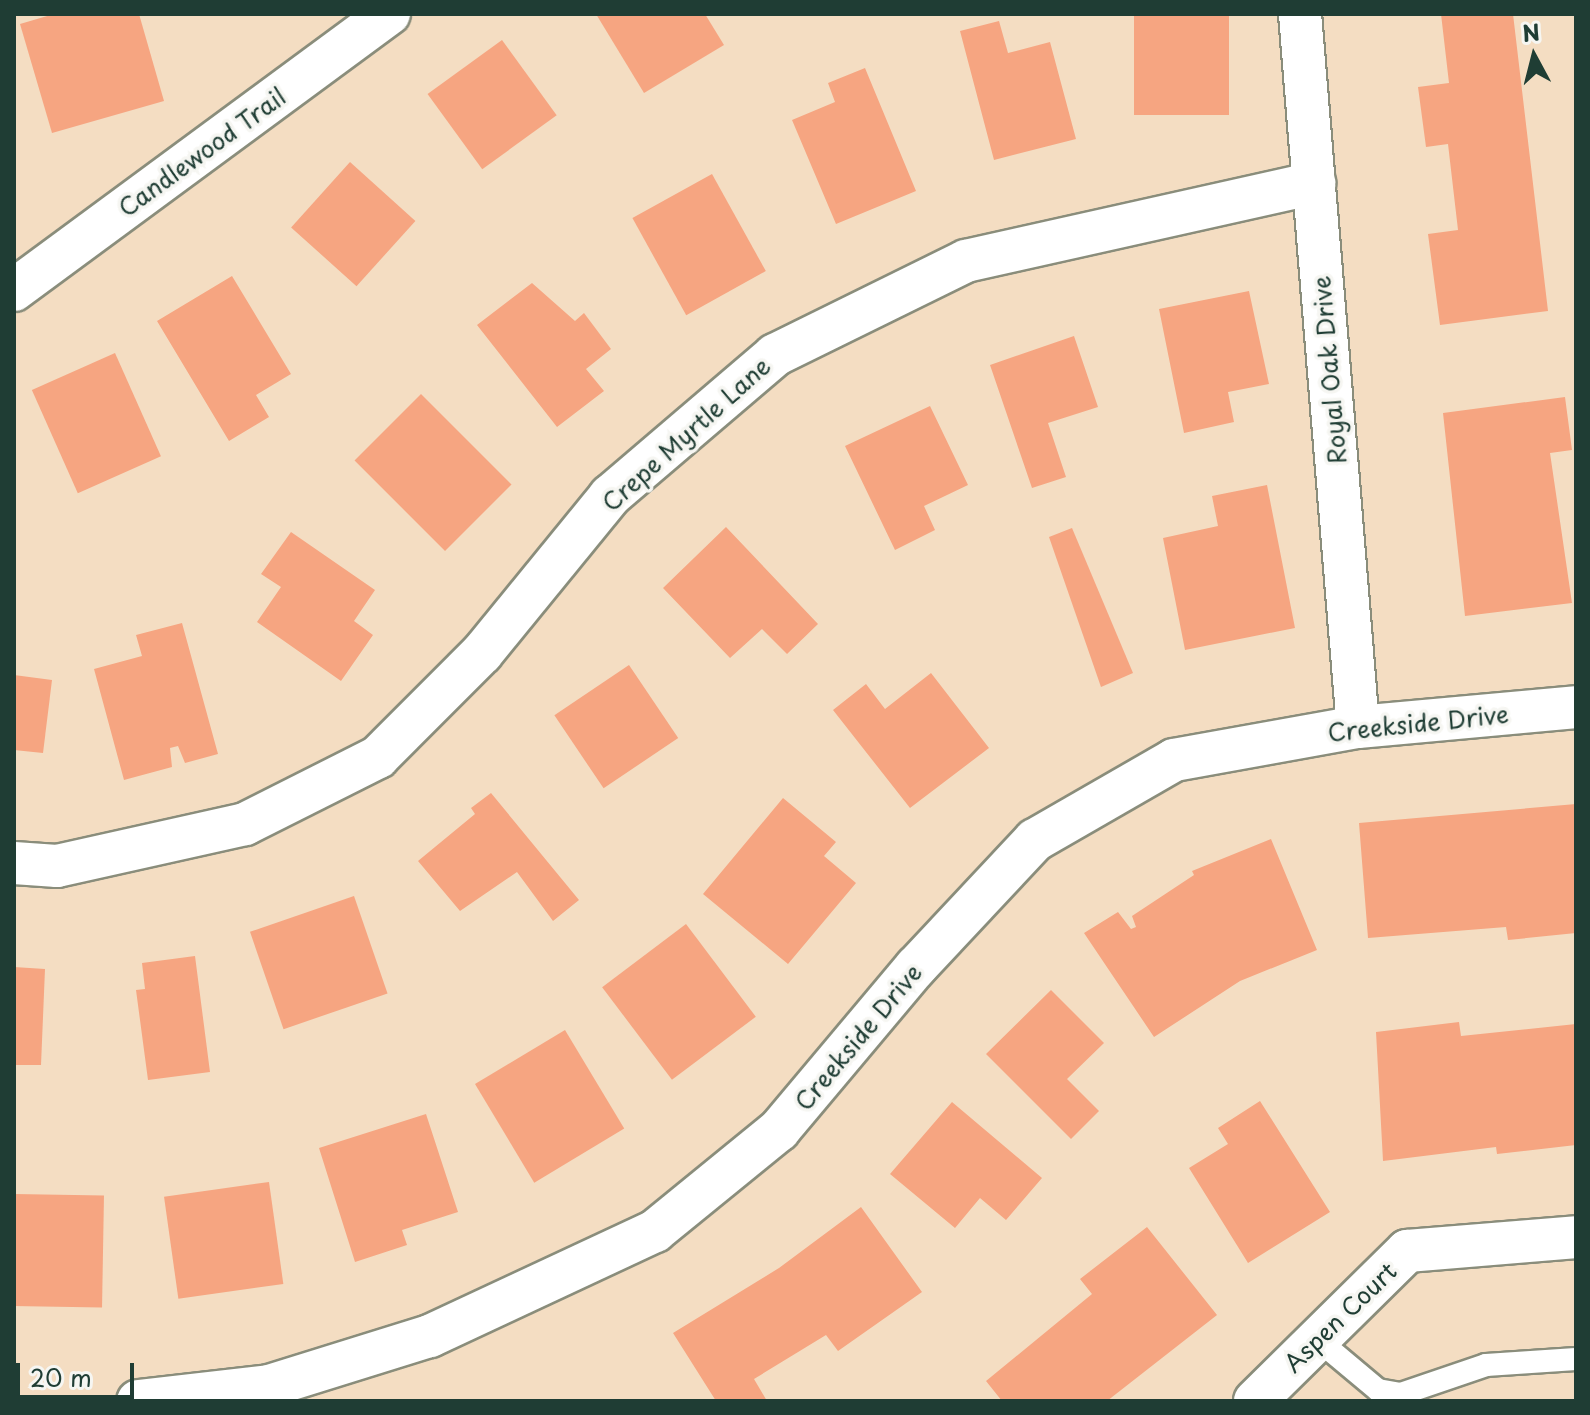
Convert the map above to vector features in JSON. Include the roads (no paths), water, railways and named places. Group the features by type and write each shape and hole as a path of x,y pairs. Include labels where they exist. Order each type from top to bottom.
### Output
{"street":[{"name":"Candlewood Trail","path":"14,290 389,14"},
{"name":"Royal Oak Drive","path":"1300,14 1358,727"},
{"name":"Crepe Myrtle Lane","path":"14,863 57,866 245,824 378,757 482,653 610,496 775,355 966,261 1314,183"},
{"name":"Creekside Drive","path":"138,1401 269,1386 430,1336 655,1231 779,1130 916,967 1035,840 1174,760 1358,727 1576,707"},
{"name":"Aspen Court","path":"1255,1401 1407,1251 1576,1237"}],"lane":[{"path":"1317,1339 1378,1390 1401,1394 1486,1365 1576,1359"}]}
